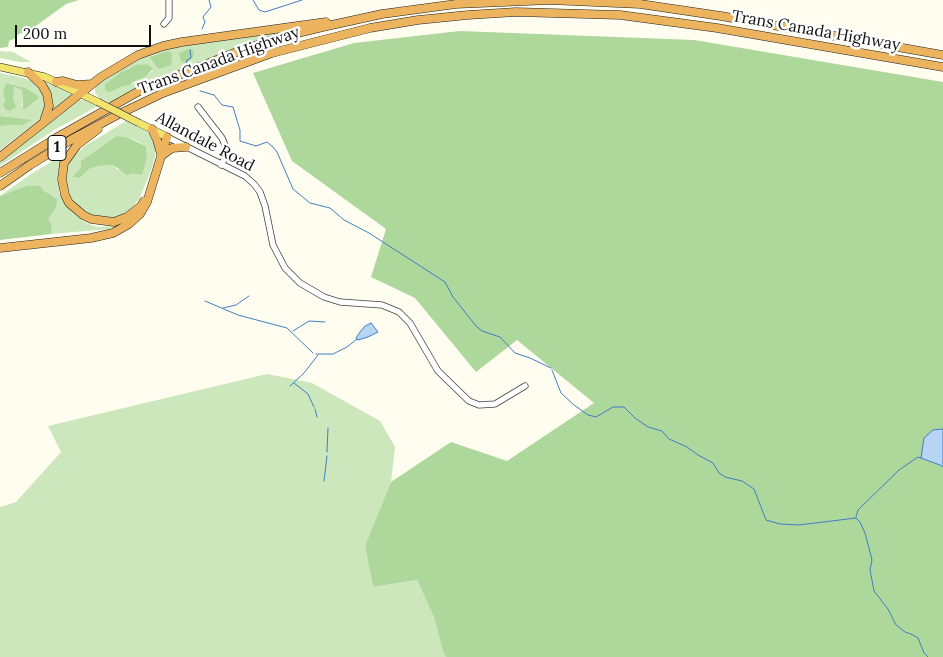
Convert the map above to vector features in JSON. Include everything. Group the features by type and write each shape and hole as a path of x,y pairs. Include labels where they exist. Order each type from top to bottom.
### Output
{"highway":[{"name":"Trans Canada Highway","path":"0,173 32,152 133,94 187,70 281,38 382,14 456,4 550,0 640,4 721,16 943,55"},
{"name":"Trans Canada Highway","path":"0,186 66,142 117,114 163,93 290,48 370,28 468,15 516,12 620,15 717,28 943,66"},
{"path":"0,157 92,84 125,62 163,46 382,14"},
{"path":"28,72 42,85 47,94 49,106 44,122"},
{"path":"56,82 63,81 77,85 92,84"},
{"path":"117,114 77,145 70,153 62,170 65,195 69,203 83,216 114,222 127,217 141,206 152,187"},
{"path":"152,129 158,140 161,156"},
{"path":"0,248 90,238 113,233 129,224 140,214 147,202 167,137"},
{"path":"161,156 172,148 186,147"}],"main road":[{"name":"Allandale Road","path":"0,67 28,72 56,82 167,137"}],"street":[{"path":"164,24 169,18 169,0"},
{"path":"198,107 222,138 225,145 226,156 221,165"},
{"name":"Allandale Road","path":"167,137 245,176 257,188 265,206 273,245 285,268 300,283 324,297 340,302 382,305 399,312 410,323 438,371 469,401 479,404 495,404 525,386"}],"green space":[{"path":"0,0 79,0 66,4 33,28 17,35 16,38 9,41 8,47 0,48"},
{"path":"460,31 694,40 943,82 943,429 933,430 922,458 943,467 943,657 446,657 434,617 417,580 373,587 365,546 391,482 451,442 507,461 594,403 517,340 476,372 415,298 371,277 386,229 292,161 253,73 354,43"},
{"path":"279,32 150,81 110,103 99,98 95,92 95,86 98,83 127,63 155,51 184,44","holes":["166,51 170,66 162,68 151,56","147,64 153,71 130,85 120,87 105,84 129,68"]},
{"path":"192,49 194,53 193,57 185,64 181,61 179,53"},
{"path":"0,51 13,52 31,62 0,58"},
{"path":"166,51 172,55 171,65 158,69 150,57"},
{"path":"147,64 153,69 145,77 111,92 105,90 105,84 122,72 136,65"},
{"path":"0,73 36,82 44,93 46,105 39,120 0,150 0,126 13,126 26,119 0,116","holes":["6,83 26,88 39,98 25,109 22,106 22,90 13,87 13,98 16,107"]},
{"path":"41,81 58,87 73,95 51,112"},
{"path":"6,83 26,88 39,98 23,109 22,90 14,87 13,98 16,107 10,111 5,109 3,104 6,102 3,93"},
{"path":"79,100 85,100 98,106 54,130 0,166 0,160 71,104"},
{"path":"0,116 32,120 22,125 0,126"},
{"path":"126,121 150,134 155,145 155,157 151,171 139,199 123,214 113,218 92,215 75,204 69,193 66,174 74,156 85,146","holes":["116,136 126,137 146,146 147,158 143,173 118,170 113,165 89,169 80,178 74,177 81,167 81,161"]},
{"path":"116,136 126,137 146,146 147,158 143,173 140,175 133,173 127,175 113,165 89,169 80,178 73,177 81,167 81,161"},
{"path":"68,152 59,170 59,193 73,213 86,223 97,227 119,226 109,229 51,234 52,225 47,219 56,208 51,195 40,186 26,186 0,196 31,174"},
{"path":"26,186 40,186 57,200 56,208 48,219 52,225 51,234 0,240 0,196"},
{"path":"267,374 312,383 380,421 395,447 391,482 365,546 373,587 417,580 434,617 446,657 0,657 0,507 16,502 61,452 48,426"}],"water":[{"path":"371,323 378,332 358,340 356,338 360,332"},
{"path":"943,429 943,467 921,458 924,438 933,430"}],"waterway":[{"path":"202,29 205,22 203,17 211,7 209,0"},
{"path":"253,0 259,10 265,12 302,0"},
{"path":"186,67 187,60 191,58 190,50"},
{"path":"200,91 214,95 222,105 233,107 240,130 240,141 256,146 267,142 273,147 293,189 310,203 330,208 344,220 369,233 445,282 453,297 482,331 500,337 515,353 551,368"},
{"path":"223,308 236,305 249,296"},
{"path":"205,301 238,315 287,328 313,353"},
{"path":"293,331 309,321 325,322"},
{"path":"316,354 333,354 357,339"},
{"path":"290,386 304,373 318,355"},
{"path":"552,370 561,393 588,415 596,417 613,407 624,407 648,427 662,431 669,439 687,447 713,463 719,473 725,477 742,481 754,489 766,520 780,524 799,525 856,518"},
{"path":"294,383 308,394 314,407"},
{"path":"315,409 317,417"},
{"path":"327,452 328,428"},
{"path":"324,481 327,456"},
{"path":"856,517 858,510 899,470 918,457 921,458"},
{"path":"856,518 865,533 872,560 870,570 874,591 888,609 896,625 918,638 924,653 928,657"}]}
